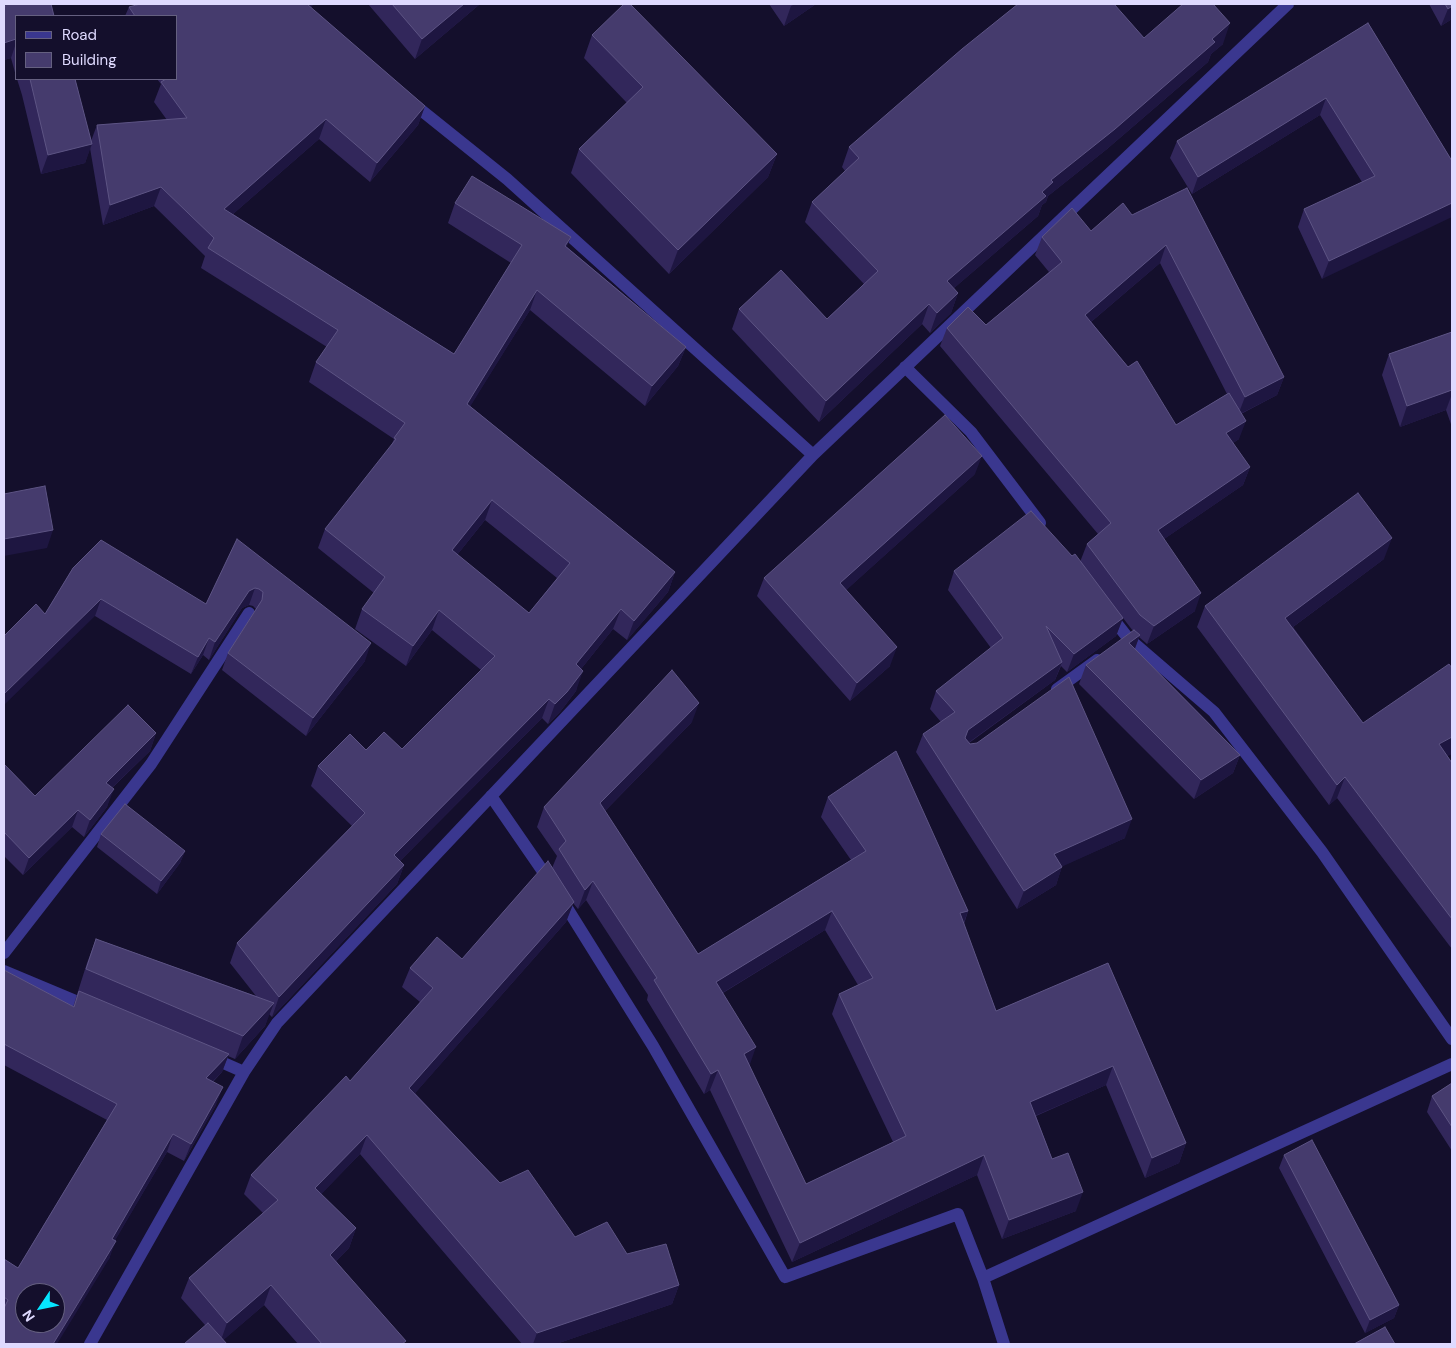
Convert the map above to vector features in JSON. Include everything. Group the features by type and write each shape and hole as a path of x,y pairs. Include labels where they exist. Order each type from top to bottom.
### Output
{"street":[{"path":"90,1344 244,1072 277,1023 812,455 1288,4"},
{"path":"403,95 507,179 812,455"},
{"path":"904,367 971,432 1049,535"},
{"path":"1104,606 1120,644 1214,712 1322,852 1452,1039"},
{"path":"4,953 151,764 250,614"},
{"path":"1047,696 1120,644"},
{"path":"491,796 550,880 653,1046 785,1277 958,1214 983,1278 1004,1344"},
{"path":"4,971 102,1012"},
{"path":"200,1053 244,1072"},
{"path":"983,1278 1452,1064"}],"building":[{"path":"4,4 51,4 54,15 15,15 15,39 4,43"},
{"path":"140,4 307,4 425,106 377,163 326,119 224,209 454,354 522,245 455,203 472,176 571,237 565,246 686,347 652,386 537,290 467,404 675,572 634,621 621,609 576,664 583,671 567,692 555,704 549,699 394,855 404,865 279,997 237,943 365,813 318,766 350,734 366,750 384,732 402,749 495,656 439,610 413,646 362,609 385,577 325,529 396,439 394,438 405,423 316,362 338,330 208,248 214,238 161,187 110,205 97,125 187,118 161,82 164,80 178,80 178,15 134,15 129,7","holes":["492,500 570,563 529,613 452,550"]},
{"path":"392,4 464,4 422,39"},
{"path":"624,4 630,4 777,154 678,250 579,149 643,87 592,35"},
{"path":"1018,4 1114,4 1144,38 1183,4 1213,4 1230,23 1212,39 1215,42 1115,129 1051,180 1053,182 1042,192 1046,196 947,281 958,293 937,313 929,304 826,401 739,309 781,270 827,319 878,271 812,202 859,158 849,147 962,49"},
{"path":"1445,4 1452,4 1452,6 1448,9"},
{"path":"1368,23 1452,161 1452,203 1329,261 1304,209 1375,176 1326,98 1198,177 1177,141"},
{"path":"30,80 75,80 92,144 48,155"},
{"path":"1187,188 1284,377 1245,397 1166,245 1085,315 1128,367 1137,361 1176,425 1229,393 1246,421 1226,433 1250,467 1158,530 1201,593 1154,626 1140,615 1087,544 1111,523 947,328 968,307 986,325 1062,262 1042,237 1072,208 1091,231 1123,203 1132,215"},
{"path":"1452,332 1452,390 1407,406 1389,354"},
{"path":"945,415 982,456 840,583 897,647 857,683 764,578"},
{"path":"45,486 53,530 4,539 4,494"},
{"path":"1358,493 1392,538 1285,618 1363,723 1449,664 1452,668 1452,737 1439,744 1452,763 1452,919 1345,777 1337,785 1205,606"},
{"path":"1031,511 1072,556 1075,554 1123,618 1074,654 1046,626 1062,662 968,730 965,738 970,744 977,743 1069,677 1132,819 1054,854 1062,867 1024,891 923,734 955,712 936,691 1003,638 954,571"},
{"path":"237,539 371,643 313,718 228,653 262,600 263,592 255,588 249,591 215,642 209,638 198,657 101,599 4,694 4,636 36,604 45,614 73,568 101,540 206,604"},
{"path":"1134,630 1140,635 1129,643 1240,755 1201,780 1086,665"},
{"path":"672,670 699,703 600,803 698,954 866,851 828,797 896,751 968,911 960,913 996,1011 1108,963 1186,1143 1152,1158 1113,1066 1030,1102 1052,1159 1068,1153 1083,1192 1009,1220 984,1155 800,1243 718,1070 711,1074 654,980 657,978 593,881 585,890 559,849 566,841 544,807","holes":["832,911 873,978 839,994 906,1136 806,1184 744,1054 756,1047 716,982"]},
{"path":"128,705 156,733 106,783 114,789 90,820 78,810 29,858 4,832 4,764 35,796"},
{"path":"125,804 185,851 161,881 101,834"},
{"path":"548,861 574,902 409,1088 500,1183 528,1170 575,1237 607,1222 627,1254 666,1244 679,1285 537,1333 367,1135 315,1188 356,1228 330,1255 406,1341 402,1344 322,1344 271,1285 227,1323 189,1278 278,1200 251,1175 346,1076 350,1081 433,988 410,968 437,937 462,959"},
{"path":"96,939 274,1003 243,1036 86,969"},
{"path":"4,970 74,1007 79,991 229,1054 206,1078 223,1087 191,1144 173,1134 112,1239 116,1241 65,1324 65,1283 15,1283 15,1333 60,1333 53,1344 4,1344 4,1308 8,1300 4,1297 4,1259 18,1268 117,1104 4,1044"},
{"path":"1452,1083 1452,1127 1432,1096"},
{"path":"1312,1140 1399,1305 1370,1320 1284,1155"},
{"path":"208,1323 227,1344 184,1344"},
{"path":"1385,1327 1395,1344 1354,1344"}]}
